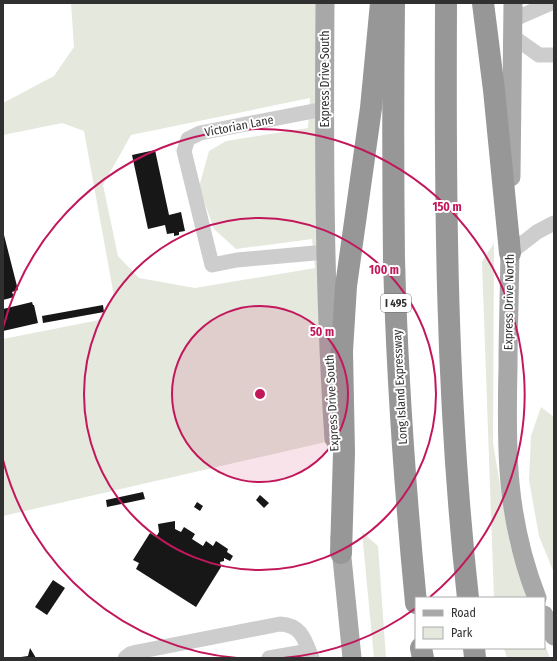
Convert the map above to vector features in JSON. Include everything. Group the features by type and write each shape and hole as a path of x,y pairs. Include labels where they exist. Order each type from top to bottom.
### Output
{"highway":[{"path":"341,554 344,453 342,351 345,293 371,108 381,3"},
{"name":"Long Island Expressway","path":"394,3 393,175 397,345 403,445 416,597"},
{"path":"446,3 445,166 449,335 459,504 468,597"},
{"path":"483,3 494,90 510,253"}],"main road":[{"name":"Express Drive South","path":"325,3 324,109 329,356 341,554 352,658"},
{"name":"Express Drive North","path":"512,20 507,413 509,478 515,526 537,597"},
{"path":"545,617 554,636"}],"lane":[{"path":"551,3 512,20 539,55 554,55"},
{"name":"Victorian Lane","path":"324,109 200,133 188,139 184,151 212,265 237,260 326,252"},
{"path":"510,253 537,232 554,223"},
{"path":"126,658 130,654 137,652 280,624 289,625 297,630 304,638 311,655 269,658"}],"green space":[{"path":"71,3 323,3 326,442 3,516 3,339 99,320 114,296 84,131 62,123 3,135 3,103 54,76 74,47","holes":["310,98 308,128 226,141 209,151 199,187 214,229 236,249 312,239 315,268 195,288 139,278 118,256 103,185 131,135"]},
{"path":"494,243 493,443 510,545 527,597 494,597 482,262"},
{"path":"541,407 554,417 554,573 539,536 529,480 531,436"},
{"path":"362,532 378,546 386,658 374,658"},
{"path":"545,646 550,658 507,658 504,649 545,649"}],"building":[{"path":"155,150 169,215 181,212 185,231 179,232 179,235 174,236 174,233 167,234 165,225 148,229 132,155"},
{"path":"3,231 18,290 12,292 14,297 3,300"},
{"path":"32,302 38,323 3,331 3,309"},
{"path":"103,305 104,312 43,323 42,316"},
{"path":"143,492 145,499 107,507 106,500"},
{"path":"260,495 269,503 264,508 256,500"},
{"path":"197,502 203,506 200,511 194,507"},
{"path":"175,521 175,529 181,532 184,527 195,534 192,539 203,546 206,541 213,546 216,541 228,549 227,552 233,556 230,561 224,558 224,561 220,562 221,567 196,607 136,569 139,563 133,560 150,533 156,537 159,532 158,524"},
{"path":"53,580 65,588 47,615 35,607"},
{"path":"30,648 36,658 21,658 28,656"}]}
